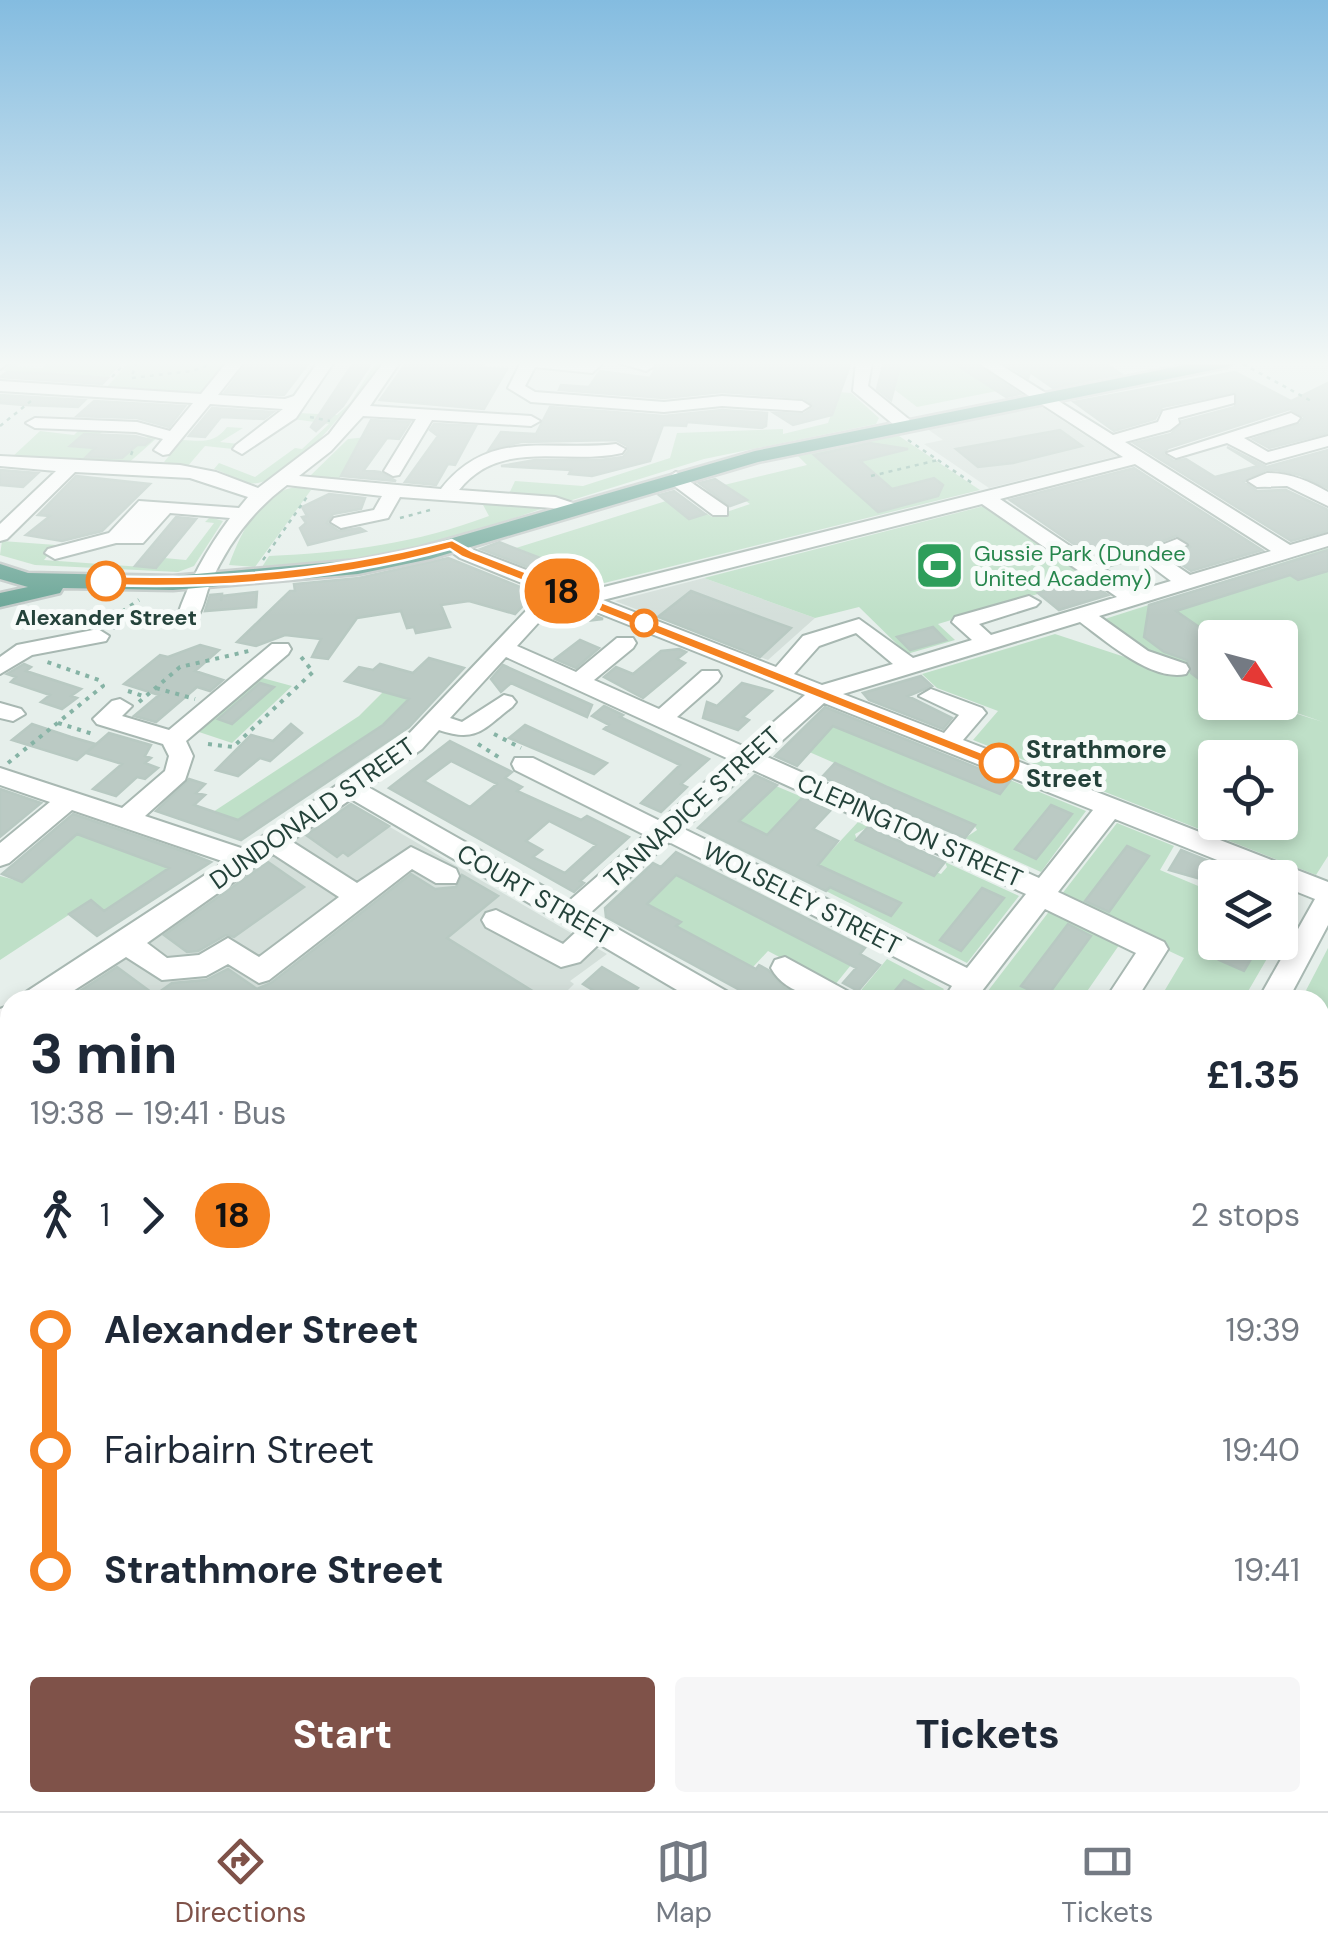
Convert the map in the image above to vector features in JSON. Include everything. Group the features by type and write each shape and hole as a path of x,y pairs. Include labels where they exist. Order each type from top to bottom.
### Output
{"main road":[{"path":"9,583 203,581 358,567 452,544 676,478 810,447"}],"street":[{"path":"152,468 167,447"},
{"path":"188,617 194,593 244,514 262,495 325,447"},
{"path":"381,514 412,447"},
{"path":"446,495 479,451 550,447"},
{"path":"571,447 598,452 616,449"},
{"path":"1120,447 1287,552"},
{"path":"583,599 1199,447"},
{"path":"1246,447 1266,458 1308,447"},
{"path":"0,460 130,471 152,468 204,475 241,491 262,495"},
{"path":"0,535 71,466"},
{"path":"285,478 315,486 402,469 446,495 555,503 572,508"},
{"path":"1257,480 1275,476 1292,480 1327,498"},
{"path":"676,478 720,511"},
{"path":"124,483 155,506 244,514"},
{"path":"988,497 1133,598"},
{"path":"0,502 31,505"},
{"path":"56,553 116,538 136,539 155,506"},
{"path":"341,522 414,506"},
{"name":"TANNADICE STREET","path":"572,914 822,693 1328,540"},
{"path":"452,544 467,554 1328,896 1289,990"},
{"path":"1177,545 1146,556 1186,582"},
{"name":"DUNDONALD STREET","path":"52,990 127,943 413,744 558,590"},
{"path":"987,642 963,622 1030,602"},
{"path":"1082,613 1140,656 1178,669"},
{"path":"780,677 812,640 859,626 908,666"},
{"path":"0,668 20,653 98,636"},
{"path":"579,681 625,643"},
{"name":"CLEPINGTON STREET","path":"502,646 1154,948 1127,990"},
{"path":"173,739 280,648"},
{"path":"662,718 710,676"},
{"path":"930,696 974,713 948,743"},
{"path":"435,721 465,731 504,702"},
{"path":"120,706 105,718 173,739 182,756 176,774 126,818"},
{"name":"WOLSELEY STREET","path":"524,764 664,831 961,990"},
{"path":"0,772 248,860"},
{"name":"COURT STREET","path":"350,788 572,914 688,990"},
{"path":"0,857 69,798"},
{"path":"967,990 1110,807"},
{"path":"273,842 358,896"},
{"path":"127,943 162,969 206,965 228,949 259,972 412,856 446,876"},
{"path":"496,920 561,956 570,954 596,930"},
{"path":"784,968 822,990"}],"path":[{"path":"922,447 988,497"},
{"path":"871,476 938,460"},
{"path":"261,562 312,490"},
{"path":"98,636 98,632 113,629 120,614 153,590 156,583"},
{"path":"0,772 104,686 100,680 20,653"},
{"path":"156,688 212,704"},
{"path":"478,744 512,764 524,764 530,753 492,733"}],"shaded area":[{"path":"928,447 1102,447 1117,456 989,488"},
{"path":"704,578 815,618 768,660 615,601"},
{"path":"349,803 607,954 570,981 574,984 568,990 78,990"}],"green space":[{"path":"23,447 105,447 111,457 123,458 135,447 147,447 125,466 11,458"},
{"path":"177,447 205,447 187,467 164,462"},
{"path":"312,447 274,477 258,483 214,469 219,463 255,477 295,448"},
{"path":"340,447 361,447 337,482 310,476"},
{"path":"673,447 765,447 704,459 569,501 508,496 515,481 583,486 670,458"},
{"path":"837,447 915,447 980,490 580,589 538,572 551,563 516,548 666,501 689,519 706,513 712,517 750,504 724,485 807,465 797,455"},
{"path":"284,490 311,490 255,567 229,565 239,540 262,505"},
{"path":"482,503 544,508 462,536 346,562 262,567 269,556 353,549 435,533 489,516"},
{"name":"Gussie Park (Dundee United Academy)","path":"984,506 1088,579 938,624 955,640 907,654 859,607 815,618 704,578"},
{"path":"210,517 223,521 194,566 178,572 35,565 0,555 2,541 56,545 44,560 156,568 164,558 186,560 214,523 205,522"},
{"path":"1328,548 1328,856 1316,875 1298,868 1298,860 1278,860 1227,840 1298,840 1298,740 1198,740 1198,829 973,740 998,711 937,688 922,674 1055,634 1137,661 1089,624"},
{"path":"404,671 429,677 388,721 237,820 213,812 359,716"},
{"path":"255,676 292,686 232,743 196,731"},
{"path":"833,726 999,793 1010,780 1086,811 1041,872 965,838 977,830 974,825 876,799 887,786 807,751"},
{"path":"776,786 802,797 777,826 812,857 735,825"},
{"path":"858,822 868,827 855,834 857,840 941,874 947,867 945,862 1019,896 967,963 826,891 839,876 818,865"},
{"path":"1117,823 1174,846 1160,870 1198,886 1198,960 1266,960 1249,990 1165,990 1184,958 1058,899"},
{"path":"77,834 169,868 104,911 90,901 0,960 0,876 22,882"},
{"path":"676,875 851,965 834,986 768,951 753,967 676,926 680,922 670,916 665,921 642,908"},
{"path":"1054,905 1124,938 1088,990 989,990"},
{"path":"1328,948 1328,990 1306,990"},
{"path":"887,959 944,989 943,990 861,990"}],"building":[{"path":"76,447 135,447 122,458 86,457 95,448"},
{"path":"357,447 381,447 364,470 380,472 396,481 341,476"},
{"path":"430,447 465,447 455,465 448,464 436,485 405,482"},
{"path":"627,447 655,447 650,461 592,476 569,474 571,470 501,466 535,460 623,457"},
{"path":"853,447 908,449 860,461 892,489 934,478 943,485 938,496 878,512 814,455"},
{"path":"970,447 1080,447 978,467 956,449"},
{"path":"1140,447 1173,447 1163,454 1174,461 1186,459 1215,477 1258,466 1227,447 1267,467 1328,450 1328,488 1300,475 1276,470 1266,470 1244,482 1257,491 1286,490 1328,510 1328,531 1291,541"},
{"path":"1134,468 1262,550 1191,571 1170,557 1190,547 1176,536 1135,552 1135,559 1107,567 1010,500"},
{"path":"0,470 38,473 23,487 0,485"},
{"path":"76,476 150,484 102,531 62,541 26,535 50,516 38,515"},
{"path":"715,479 747,500 730,506 699,483"},
{"path":"674,491 705,514 689,519 659,495"},
{"path":"329,494 365,498 361,509 333,514 327,523 339,531 365,531 308,545 300,528 306,523 302,517 307,516 302,507"},
{"path":"176,517 196,519 156,568 135,566"},
{"path":"499,542 561,566 551,576 481,549"},
{"path":"1328,550 1328,571 1298,580 1290,575 1176,611 1198,626 1198,678 1191,673 1187,660 1164,652 1144,637 1149,605"},
{"path":"448,558 535,593 515,614 469,601 441,605 450,627 416,633 414,627 407,628 401,611 357,618 328,659 312,657 321,639 285,635 256,646 237,642 290,591 295,591 294,584 359,578"},
{"path":"1085,580 1108,595 1059,610 1038,593"},
{"path":"691,591 791,628 760,657 658,617"},
{"path":"257,592 256,607 205,611 210,595 222,594 221,601 222,596"},
{"path":"575,608 603,619 570,623 551,615 556,609"},
{"path":"933,627 946,640 910,650 897,637"},
{"path":"580,640 599,648 576,668 555,659"},
{"path":"200,645 219,650 195,671 223,680 210,691 197,687 156,722 134,716 159,695 124,684 160,655 168,657"},
{"path":"661,651 686,652 677,659 685,663 643,698 604,677 616,667 633,674"},
{"path":"429,658 464,668 409,727 241,840 156,811 189,779 205,784 196,793 205,795 194,805 238,820 383,725 409,699 345,681 359,667 373,670 380,664 413,673"},
{"path":"24,664 31,667 26,671 81,689 71,696 77,698 62,709 41,702 50,695 11,682 16,677 7,674"},
{"path":"503,665 592,705 587,717 511,683 501,692 491,679"},
{"path":"921,676 932,686 908,696 952,718 943,729 869,700 863,693"},
{"path":"260,683 274,687 232,724 218,719"},
{"path":"742,683 772,691 743,717 749,720 738,730 703,718 707,702 717,706"},
{"path":"604,706 709,759 681,784 687,787 661,812 641,803 680,765 604,729 609,725 592,716"},
{"path":"825,707 1010,781 1000,794 833,726 797,766 775,756"},
{"path":"32,724 96,744 77,760 12,740"},
{"path":"291,724 302,733 270,761 260,758 238,776 216,770 251,735 273,741"},
{"path":"525,725 607,763 594,774 509,738"},
{"path":"109,733 151,745 145,756 151,758 145,763 158,768 145,779 137,777 116,796 93,789 122,764 86,753"},
{"path":"450,741 512,772 505,778 522,787 517,791 581,820 587,816 629,837 580,881 584,883 574,892 389,788","holes":["451,761 497,784 470,807 424,781","549,821 596,845 565,873 533,857 542,850 526,841"]},
{"path":"835,763 975,825 965,838 822,777"},
{"path":"755,775 777,785 739,821 767,835 803,797 831,810 813,829 838,841 818,865 901,903 891,916 830,887 826,891 698,828"},
{"path":"0,789 41,803 0,837"},
{"path":"351,804 389,826 348,856 343,852 337,857 306,835"},
{"path":"1051,805 1072,814 1036,859 1015,849"},
{"path":"73,814 211,862 97,936 69,914 91,900 104,911 169,868 77,834 22,882 2,874"},
{"path":"868,827 945,862 934,876 856,840"},
{"path":"1127,846 1149,856 1109,912 1085,901"},
{"path":"1181,850 1206,860 1198,860 1198,878 1169,870"},
{"path":"676,852 865,948 860,954 880,965 856,990 843,983 856,968 676,875 647,904 681,922 676,926 756,969 759,965 768,970 790,990 740,990 606,917 605,908 653,863 661,867"},
{"path":"268,862 304,887 234,937 226,935 198,951 187,952 164,935"},
{"path":"411,874 435,889 456,887 462,875 498,896 447,938 531,990 162,990 172,983 206,980 228,969 257,989 271,983"},
{"path":"982,888 1004,898 961,951 940,940"},
{"path":"1068,924 1091,936 1052,990 1021,986"},
{"path":"1219,960 1250,960 1244,971"},
{"path":"117,967 148,990 81,990"},
{"path":"602,967 638,988 593,990 583,984"},
{"path":"904,980 923,990 896,990"}],"bus line":[{"name":"18","path":"106,581 173,583 327,571 390,561 452,544 459,551 999,763"}],"place":[{"name":"Gussie Park (Dundee United Academy)","path":"939,566"},
{"name":"Alexander Street","path":"106,581"},
{"name":"Strathmore Street","path":"999,763"}]}
